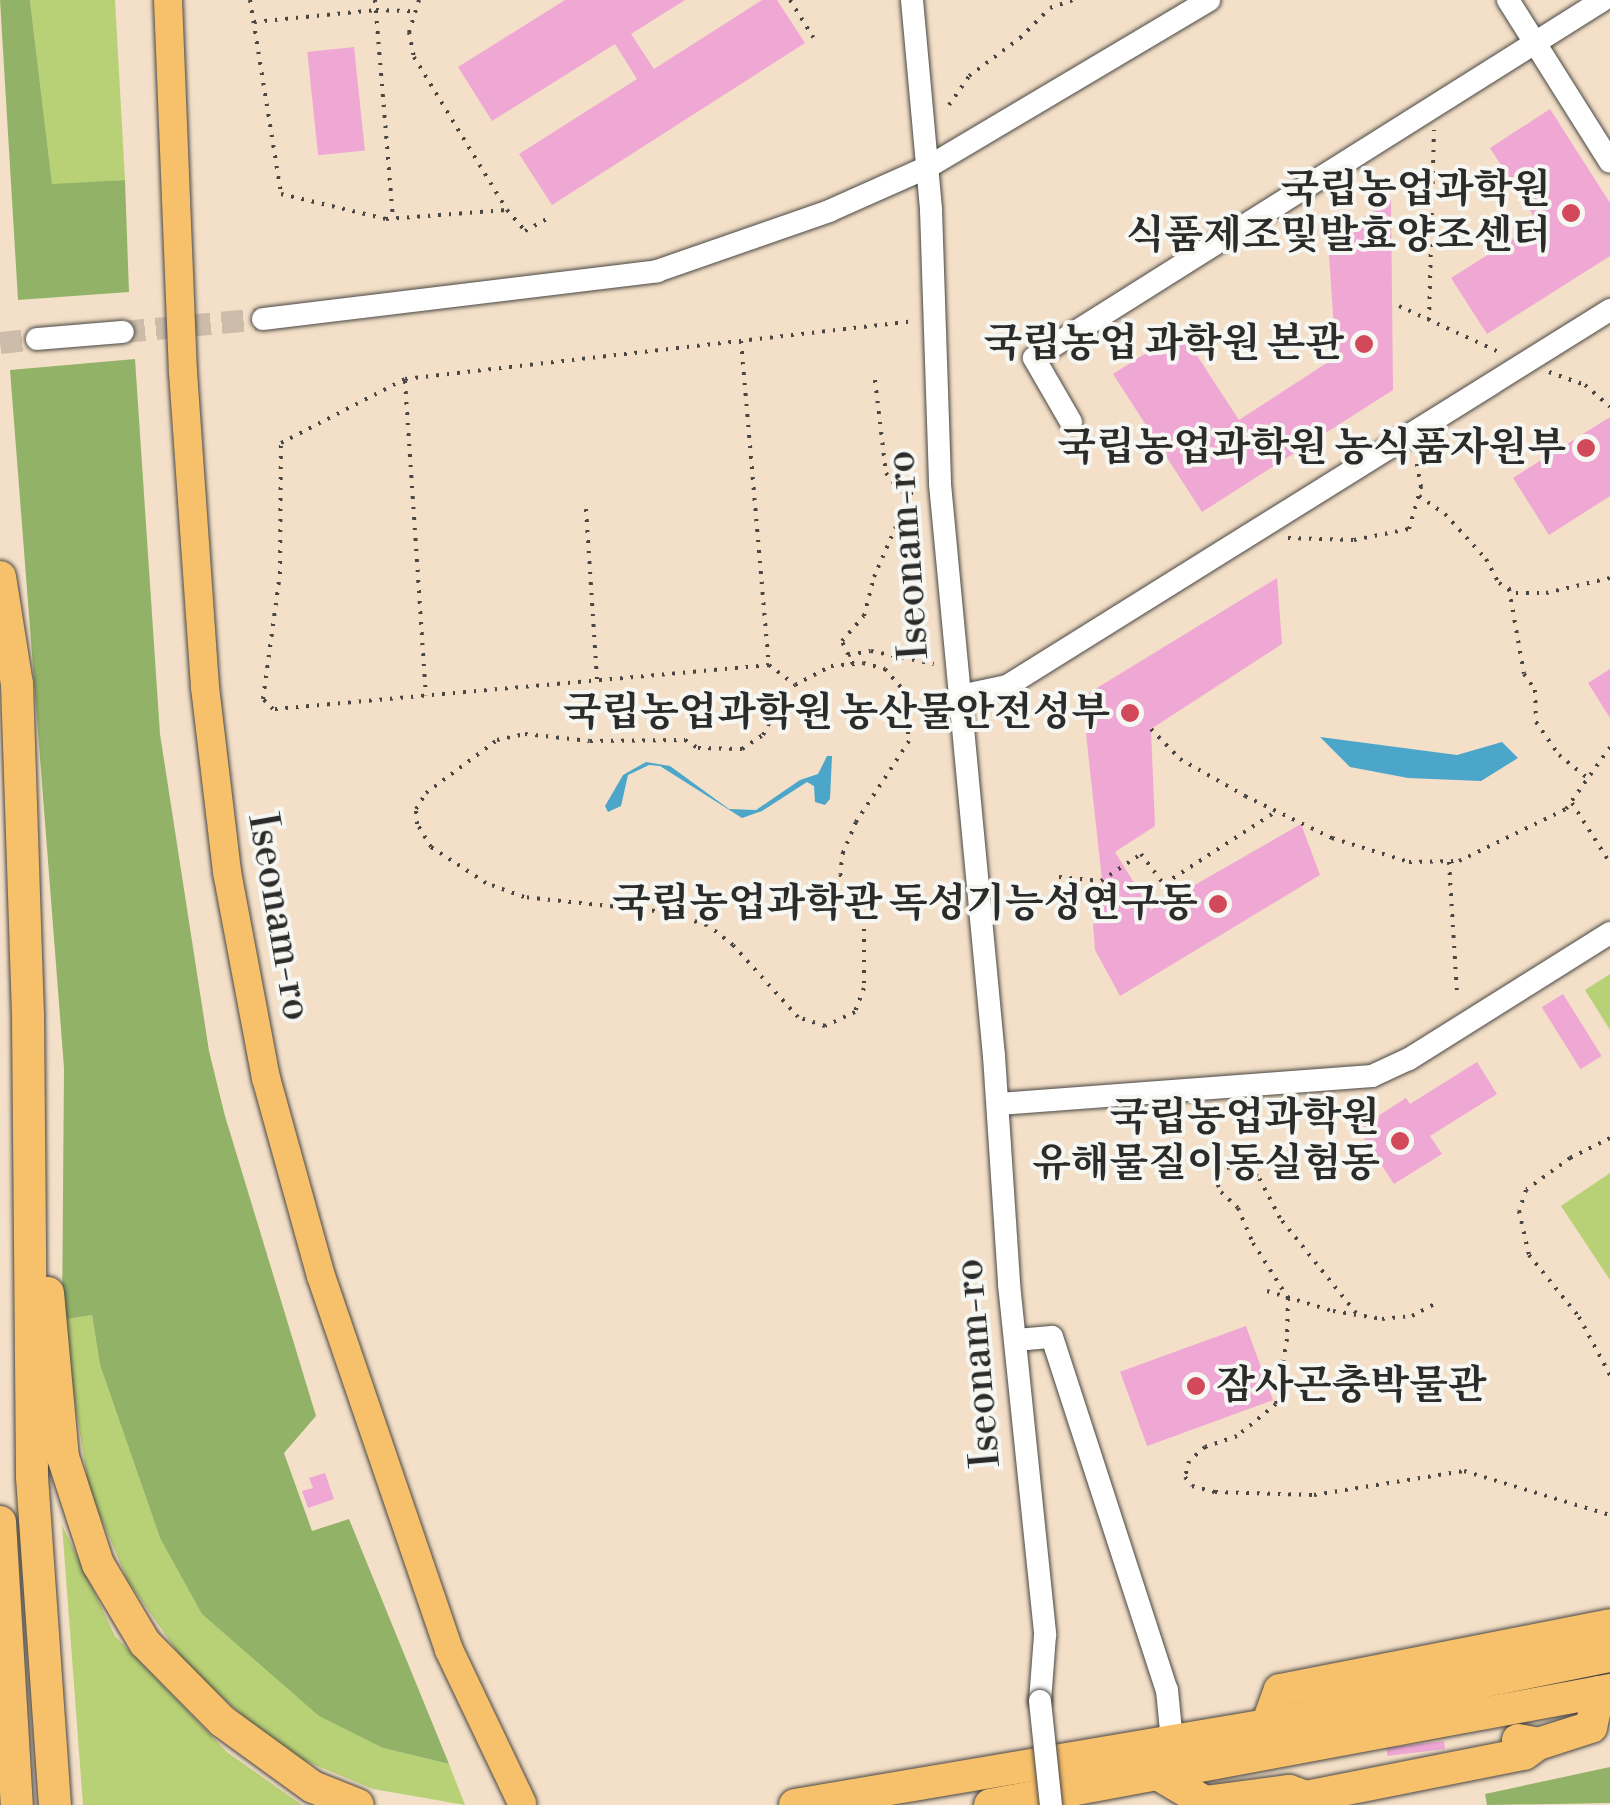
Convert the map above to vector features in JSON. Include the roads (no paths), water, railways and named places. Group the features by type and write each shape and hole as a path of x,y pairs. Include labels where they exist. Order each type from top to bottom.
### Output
{"highway":[{"path":"0,577 16,684 28,1016 26,1214 32,1477 55,1805"},
{"path":"26,1214 41,1216 63,1457 98,1564 145,1643 222,1721 313,1787 358,1805"},
{"path":"0,1522 18,1805"},
{"path":"1270,1716 1280,1690 1610,1624"},
{"path":"795,1805 1172,1741 1610,1640"},
{"path":"1270,1716 1610,1656"},
{"path":"1173,1774 1205,1802 1290,1791 1304,1782 1525,1739 1538,1744 1591,1727 1598,1692"},
{"path":"990,1805 1173,1774 1201,1785 1562,1716 1598,1692"}],"main road":[{"name":"Iseonam-ro","path":"168,0 183,372 204,686 227,872 266,1078 320,1276 448,1650 522,1803"}],"lane":[{"name":"Iseonam-ro","path":"912,0 928,167 942,498 1045,1635 1040,1701 1050,1805"},
{"path":"263,319 657,271 829,210 928,167 1209,0"},
{"path":"1508,0 1610,162"},
{"path":"1071,422 1034,358 1602,0"},
{"path":"960,696 1007,686 1610,310"},
{"path":"38,340 123,332"},
{"path":"998,1104 1372,1076 1409,1059 1610,932"},
{"path":"1016,1340 1052,1337 1167,1690 1172,1741"}],"water":[{"path":"1320,737 1457,755 1502,742 1518,758 1481,781 1408,778 1350,767"},
{"path":"827,756 832,756 830,799 825,805 815,802 814,786 807,782 762,811 742,818 660,766 649,765 628,775 621,806 608,812 605,806 623,775 646,762 670,766 729,809 756,810 800,780 818,774"}],"tunnel":[{"path":"123,332 263,319"},
{"path":"0,343 37,339"}],"place":[{"name":"국립농업과학원 식품제조및발효양조센터","path":"1571,213"},
{"name":"국립농업 과학원 본관","path":"1364,344"},
{"name":"국립농업과학원 농식품자원부","path":"1586,448"},
{"name":"국립농업과학원 농산물안전성부","path":"1130,713"},
{"name":"국립농업과학관 독성기능성연구동","path":"1218,904"},
{"name":"국립농업과학원 유해물질이동실험동","path":"1400,1141"},
{"name":"잠사곤충박물관","path":"1196,1386"}]}
